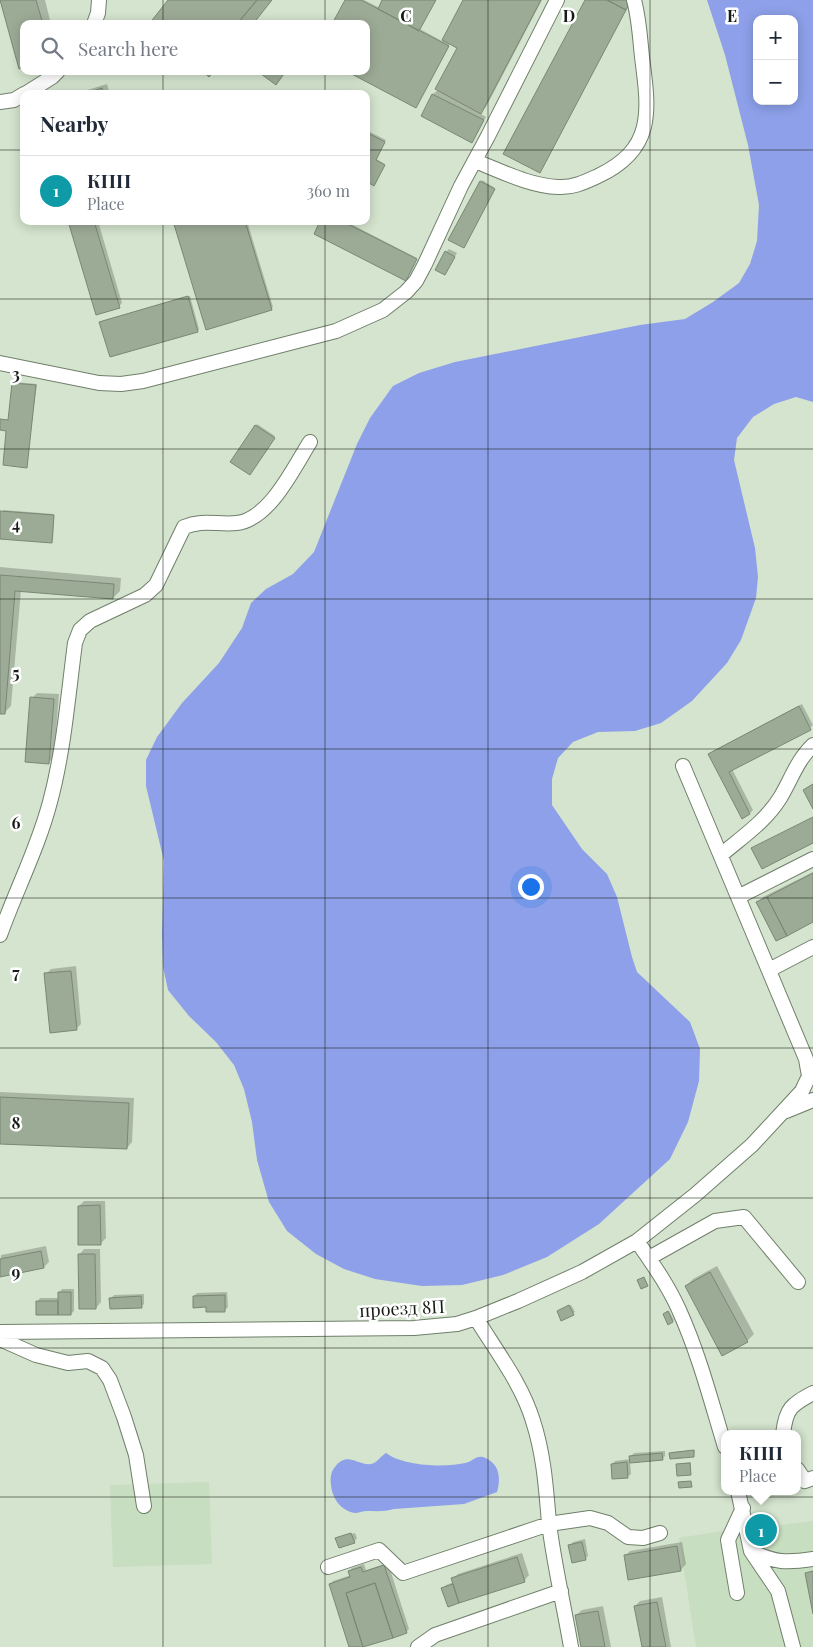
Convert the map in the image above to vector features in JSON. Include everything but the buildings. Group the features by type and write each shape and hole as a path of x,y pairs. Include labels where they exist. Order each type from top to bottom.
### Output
{"street":[{"path":"95,20 99,0"},
{"path":"0,363 99,383 121,384 143,381 336,331 383,310 406,292 416,281 461,186 557,0"},
{"path":"475,161 538,185 559,188 579,185 612,169 630,156 642,136 648,98 634,0"},
{"path":"31,90 55,75"},
{"path":"0,102 14,100 20,96"},
{"path":"0,935 38,843 50,803 62,754 74,643 80,630 90,621 146,596 156,584 184,527 195,522 239,523 266,508 310,442"},
{"path":"721,855 764,820 779,798 803,755 813,745"},
{"path":"683,766 769,970 813,947"},
{"path":"738,896 813,859"},
{"name":"проезд 8П","path":"0,1332 414,1328 457,1324 518,1301 582,1272 637,1241 695,1195 752,1144 802,1091 809,1076 806,1060 769,970"},
{"path":"781,1114 813,1100"},
{"path":"649,1258 715,1221 744,1217 798,1282"},
{"path":"637,1241 657,1269 681,1316 702,1368 721,1433"},
{"path":"476,1318 515,1381 533,1419 542,1458 550,1524 570,1647"},
{"path":"0,1339 36,1355 68,1363 88,1361 102,1368 110,1380 136,1455 144,1506"},
{"path":"784,1430 785,1420 793,1404 813,1393"},
{"path":"739,1495 751,1551 778,1591 794,1647"},
{"path":"737,1593 728,1540 743,1508"},
{"path":"328,1566 379,1550 403,1573 550,1524 590,1518 608,1523 628,1537 643,1538 660,1533"},
{"path":"751,1551 780,1562 813,1558"},
{"path":"418,1647 435,1635 561,1591"}],"shaded area":[{"path":"209,1482 212,1564 113,1567 110,1485"},
{"path":"813,1521 813,1647 696,1647 679,1538 746,1527 756,1528"}],"water":[{"path":"707,0 813,0 813,402 796,397 774,404 753,417 737,438 734,460 755,548 758,577 756,598 741,640 727,663 692,701 661,723 635,731 598,732 573,742 558,758 552,779 552,805 582,849 607,874 617,897 637,972 690,1022 700,1049 699,1081 688,1122 670,1159 599,1224 547,1257 503,1275 462,1285 422,1286 375,1279 344,1269 316,1254 287,1231 269,1202 257,1160 252,1122 244,1089 234,1065 216,1042 189,1016 168,990 163,967 162,935 164,861 146,786 146,760 157,737 182,703 219,663 242,628 251,603 266,589 293,574 314,552 357,444 370,418 393,386 419,373 455,362 640,325 685,319 739,283 750,264 757,241 759,205 748,145 725,55"},
{"path":"386,1453 403,1461 424,1465 457,1465 483,1457 493,1463 498,1472 497,1492 464,1504 355,1513 345,1510 335,1499 332,1490 331,1478 335,1467 340,1462 349,1459 364,1464 374,1463"}],"place":[{"name":"КПП","path":"761,1530"}]}
